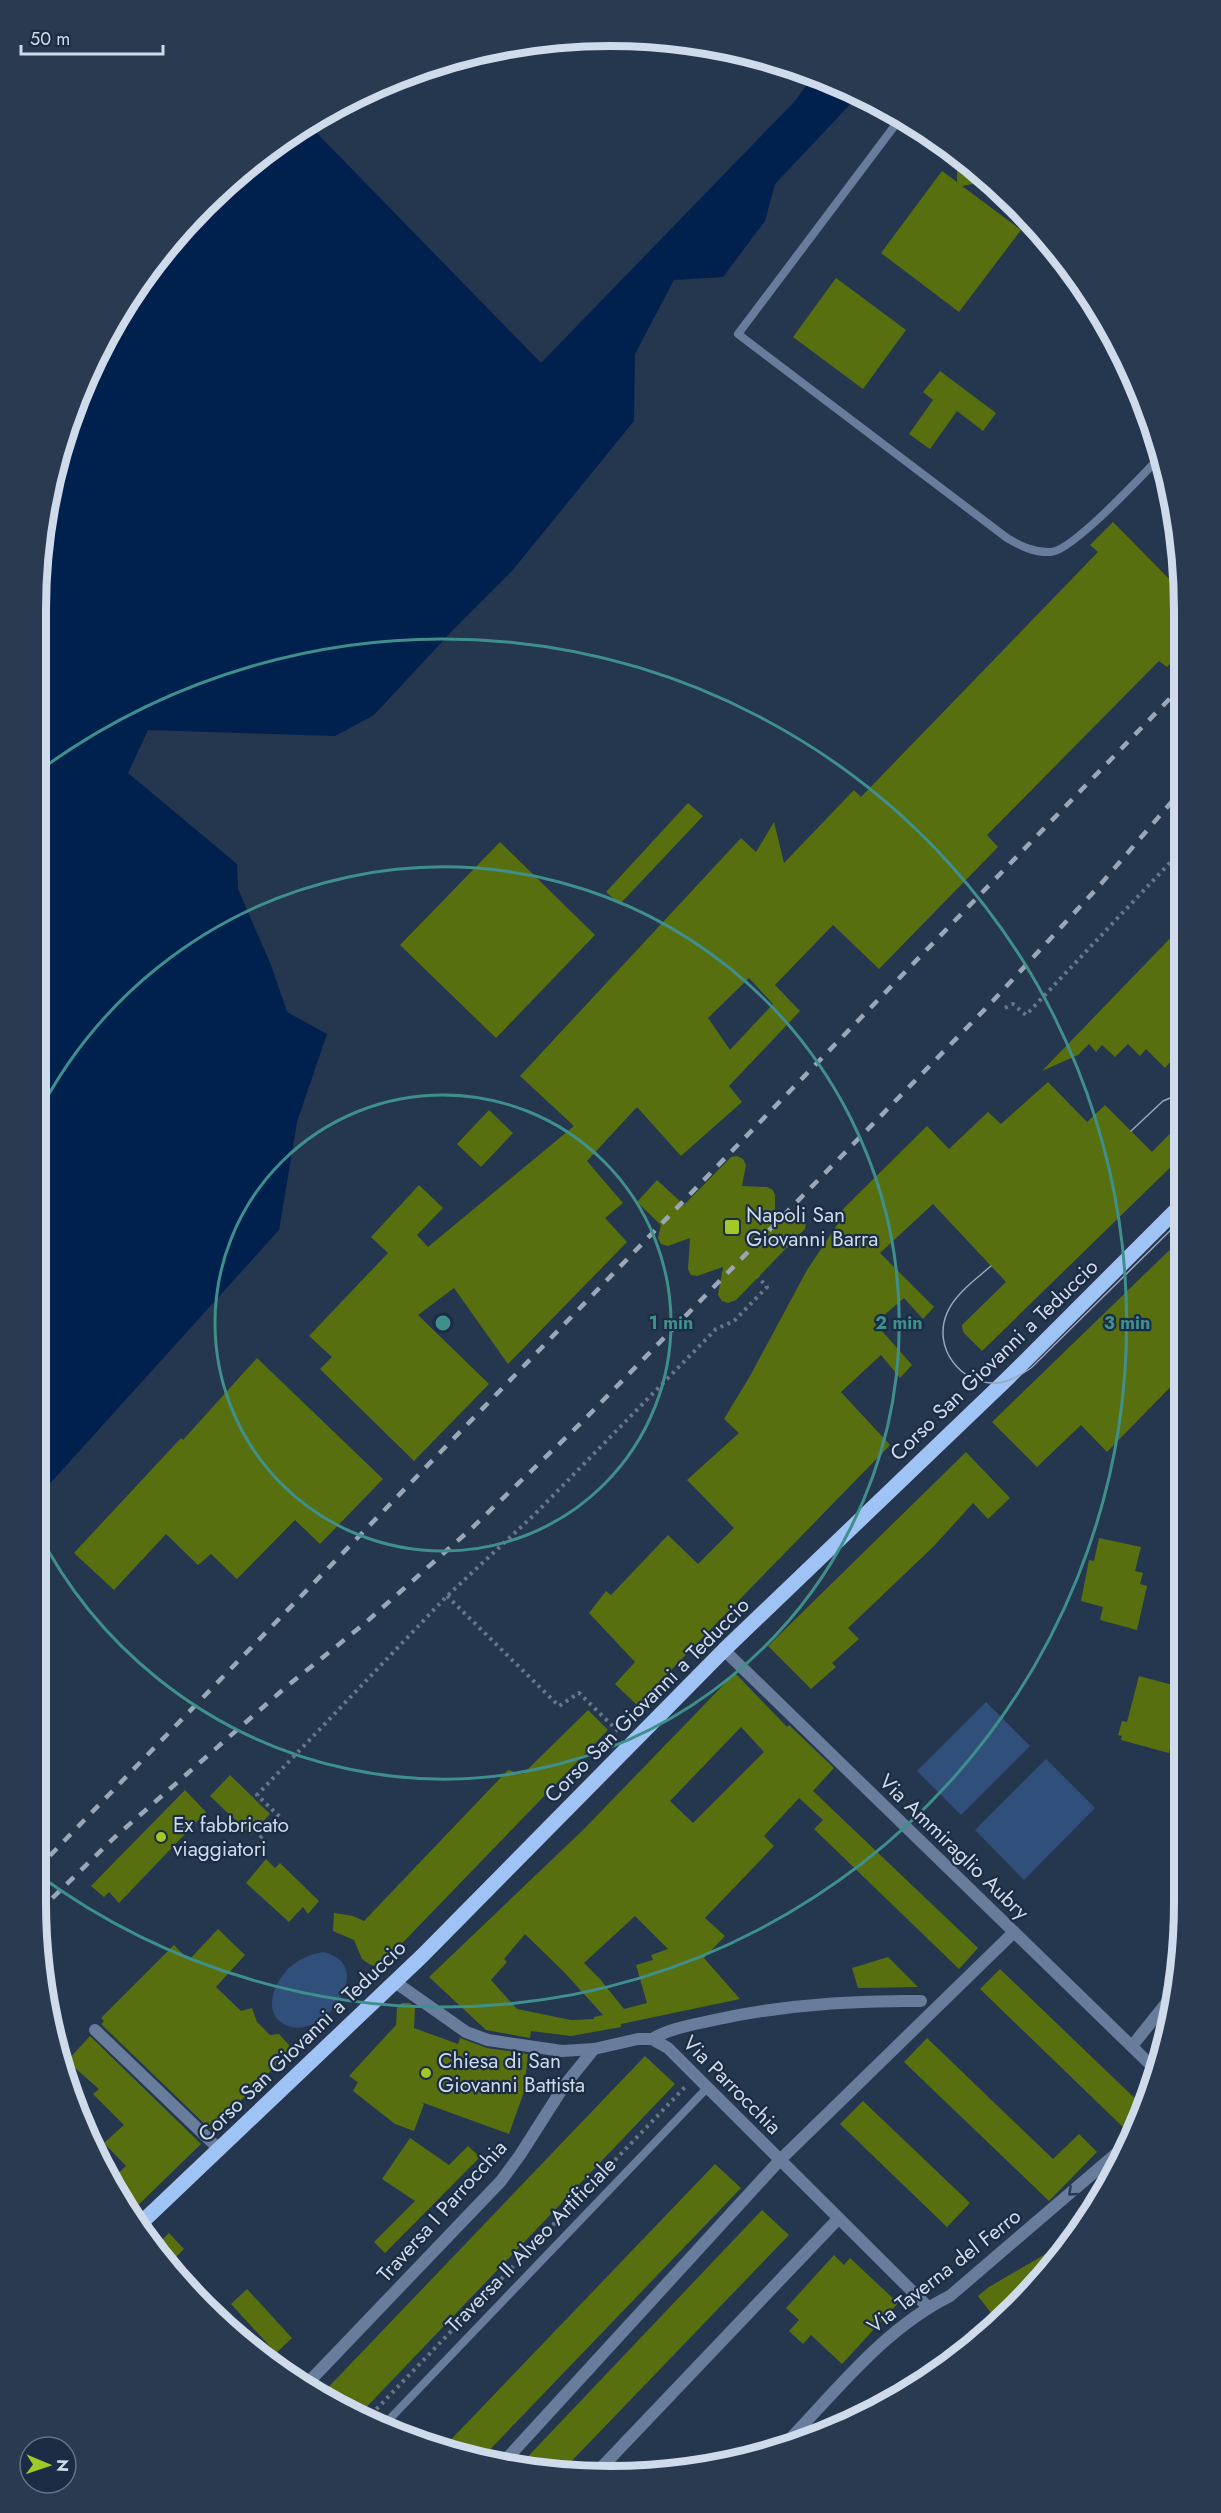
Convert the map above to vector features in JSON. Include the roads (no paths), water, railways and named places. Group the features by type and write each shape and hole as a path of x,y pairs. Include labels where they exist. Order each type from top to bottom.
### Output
{"main road":[{"name":"Corso San Giovanni a Teduccio","path":"145,2220 395,1982 724,1650 1008,1378 1174,1212"}],"street":[{"name":"Via Ammiraglio Aubry","path":"724,1650 1150,2064"},
{"path":"508,2457 780,2160 1014,1932"},
{"name":"Via Parrocchia","path":"395,1982 466,2032 488,2040 562,2051 594,2049 638,2039 652,2039 668,2048 928,2307"},
{"path":"652,2039 673,2030 775,2008 865,2000 921,2001"},
{"path":"1132,2046 1165,2004"},
{"path":"94,2030 219,2149"},
{"name":"Traversa I Parrocchia","path":"311,2380 501,2181 564,2086 594,2049"},
{"name":"Via Taverna del Ferro","path":"792,2437 878,2347 928,2307 950,2296 1114,2155"},
{"path":"603,2466 838,2219"}],"lane":[{"path":"896,124 738,334 1007,538 1029,550 1053,552 1088,529 1154,463"},
{"name":"Traversa II Alveo Artificiale","path":"388,2421 708,2087"}],"tram line":[{"path":"1131,1131 1163,1101 1174,1096"},
{"path":"991,1266 955,1299 943,1326 943,1339 953,1362 961,1371 972,1378 997,1383 1011,1380 1031,1368 1174,1227"}],"railway":[{"path":"46,1860 1174,694"},
{"path":"46,1904 115,1837 286,1687 364,1624 472,1528 581,1423 990,1004 1100,885 1174,799"}],"place":[{"name":"Napoli San Giovanni Barra","path":"732,1227"},
{"name":"Ex fabbricato viaggiatori","path":"161,1837"},
{"name":"Chiesa di San Giovanni Battista","path":"426,2073"}]}
